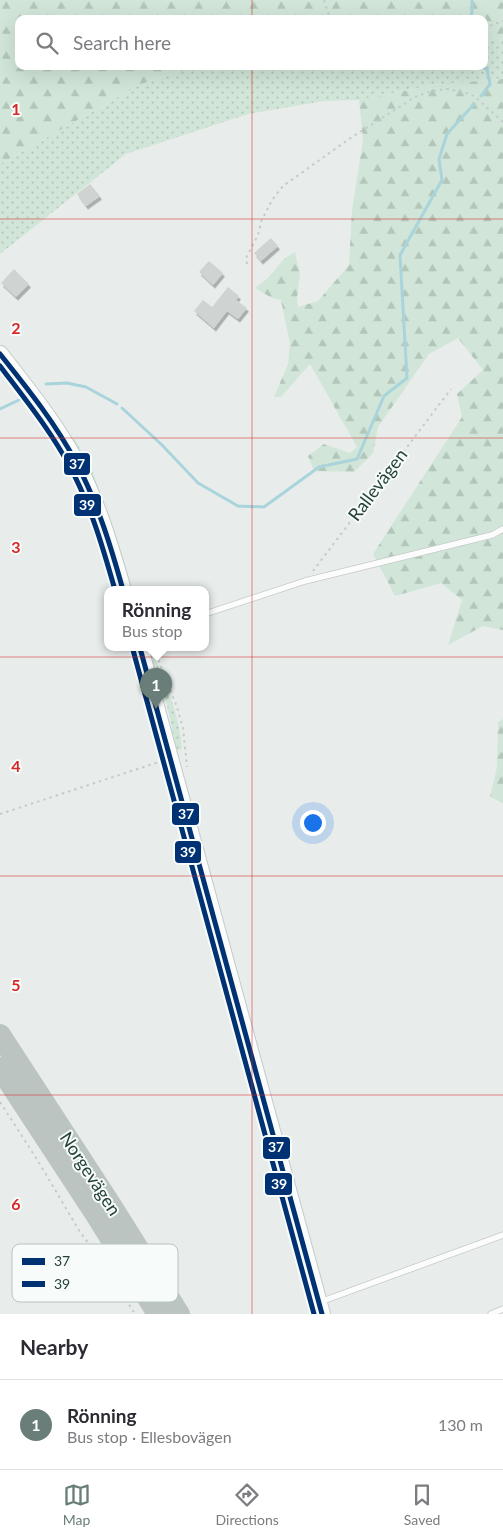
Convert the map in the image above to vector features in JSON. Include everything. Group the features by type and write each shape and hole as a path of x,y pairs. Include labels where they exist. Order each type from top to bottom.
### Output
{"highway":[{"name":"Norgevägen","path":"0,1035 135,1244"},
{"name":"Norgevägen","path":"0,1068 114,1244"},
{"name":"Norgevägen","path":"150,1302 158,1314"},
{"name":"Norgevägen","path":"171,1302 178,1314"}],"main road":[{"path":"0,354 50,418 78,465 102,523 122,586"},
{"path":"141,651 320,1308"}],"lane":[{"path":"209,613 305,580 492,535 503,529"},
{"path":"320,1308 503,1235"},
{"path":"491,1314 503,1309"}],"path":[{"path":"324,0 329,15"},
{"path":"488,27 503,21"},
{"path":"247,264 246,258 258,235 261,222 272,200 283,186 349,138 415,97 432,91 447,89 463,92 474,96 503,122"},
{"name":"Rallevägen","path":"305,580 451,389"},
{"path":"0,814 170,759"},
{"path":"0,1102 89,1244"},
{"path":"128,1302 135,1314"}],"green space":[{"path":"0,0 503,0 503,38 488,40 488,15 15,15 15,70 184,70 141,84 0,164"},
{"path":"503,38 503,79 434,85 359,100 324,101 248,114 126,154 0,254 0,164 141,84 184,70 488,70 488,40"},
{"path":"503,79 503,630 483,626 448,645 462,600 441,583 395,596 373,554 462,417 457,394 483,370 458,338 429,354 378,427 373,453 354,472 314,471 308,456 324,444 350,453 357,447 310,364 281,397 274,397 288,364 290,344 281,300 272,298 255,288 268,278 284,259 295,252 300,274 297,298 298,307 318,301 349,265 352,210 363,140 359,100 434,85"},
{"path":"75,439 94,475 122,554 131,586 127,586 73,442"},
{"path":"148,651 152,651 171,697 182,749 178,750 176,747 166,701 155,676"},
{"path":"503,719 503,803 490,797 497,767 498,722"}],"building":[{"path":"90,184 100,196 86,206 77,194"},
{"path":"271,238 278,246 261,261 254,253"},
{"path":"209,261 223,273 213,285 199,272"},
{"path":"14,269 29,284 16,297 1,283"},
{"path":"228,287 239,296 236,300 247,308 238,319 227,311 214,328 194,311 203,300 212,307"}],"waterway":[{"path":"471,15 472,0"},
{"path":"481,96 490,84 487,70"},
{"path":"122,408 162,445 198,483 238,506 264,507 319,467 357,459 384,396 407,378 400,255 442,180 439,159 447,134 474,104"},
{"path":"46,384 67,383 86,387 117,404"},
{"path":"0,409 19,400"}],"transit line":[{"name":"37","path":"0,354 51,421 85,479 98,510 122,586"},
{"name":"39","path":"0,366 46,428 70,467 90,512 114,586"},
{"name":"39","path":"133,651 314,1314"},
{"name":"37","path":"141,651 322,1314"}],"place":[{"name":"Rönning","path":"156,709"}]}
